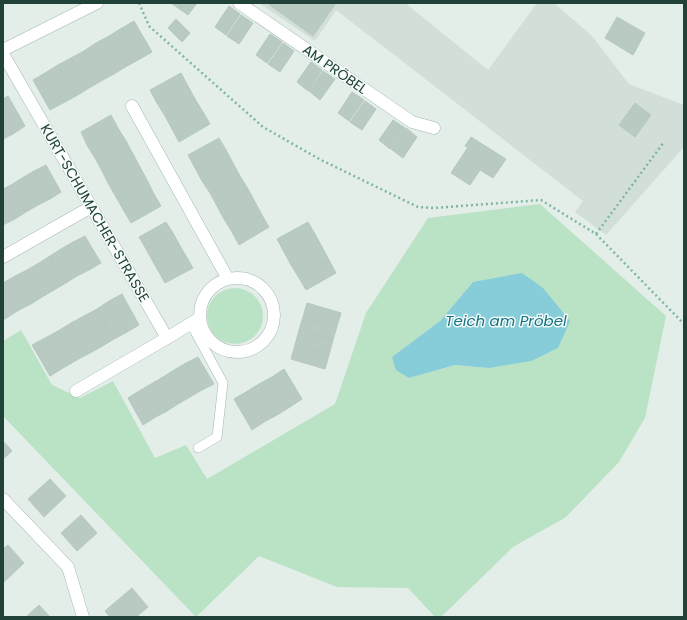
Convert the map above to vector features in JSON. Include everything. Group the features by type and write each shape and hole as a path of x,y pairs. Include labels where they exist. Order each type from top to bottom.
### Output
{"street":[{"path":"3,50 97,3"},
{"name":"AM PRÖBEL","path":"239,3 412,122 434,128"},
{"name":"KURT-SCHUMACHER-STRASSE","path":"3,54 167,338"},
{"path":"132,106 228,279"},
{"path":"3,257 91,207"},
{"path":"76,391 196,321 207,294 218,283 228,279 240,278 252,281 262,288 270,298 273,310 273,322 269,334 261,343 250,349 238,352 226,350 216,346 208,338 196,321"},
{"path":"3,499 68,567 83,617"}],"lane":[{"path":"196,321 223,383 217,437 198,448"}],"path":[{"path":"139,3 149,26 263,127 321,160 418,207 434,208 541,200 596,234 684,324"},
{"path":"596,234 664,142"}],"shaded area":[{"path":"259,3 405,3 488,70 537,3 554,3 592,36 629,84 684,105 684,147 606,235 575,212 583,201 336,10 315,41"}],"green space":[{"path":"540,204 666,316 645,418 619,462 566,517 513,547 441,617 435,617 408,588 337,587 259,556 196,617 3,416 3,341 21,330 52,385 80,398 113,381 155,458 186,445 207,479 335,404 366,313 428,218","holes":["473,282 489,368 455,365 409,378 392,357 440,321"]},
{"path":"229,288 241,288 251,292 259,300 263,310 263,322 259,332 251,340 241,344 229,344 219,340 211,332 207,322 207,310 211,300 219,292"}],"water":[{"name":"Teich am Pröbel","path":"522,273 543,288 570,321 558,348 531,361 489,368 455,365 409,378 396,370 392,357 440,321 473,282"}],"building":[{"path":"171,3 197,3 188,15"},
{"path":"267,3 336,3 313,36"},
{"path":"229,6 240,14 226,35 215,27"},
{"path":"241,15 253,23 239,44 227,36"},
{"path":"617,17 645,33 633,55 605,38"},
{"path":"176,19 190,33 182,42 168,28"},
{"path":"134,21 152,52 140,59 122,28"},
{"path":"122,28 140,59 127,66 109,36"},
{"path":"270,34 282,42 267,63 256,55"},
{"path":"109,36 127,66 114,74 96,43"},
{"path":"96,43 114,74 101,81 84,51"},
{"path":"283,43 294,51 280,72 268,64"},
{"path":"84,51 101,81 89,88 71,58"},
{"path":"71,58 89,88 76,96 58,65"},
{"path":"311,62 322,70 308,91 297,82"},
{"path":"58,65 76,96 63,103 45,73"},
{"path":"323,71 335,79 320,100 309,91"},
{"path":"45,73 63,103 50,110 33,80"},
{"path":"181,73 188,86 157,103 150,90"},
{"path":"188,86 195,99 165,116 157,103"},
{"path":"352,92 364,100 349,121 338,113"},
{"path":"8,96 25,126 13,134 3,117 3,99"},
{"path":"195,99 203,112 172,129 165,116"},
{"path":"365,101 376,109 362,130 350,122"},
{"path":"635,103 651,115 635,137 619,125"},
{"path":"203,112 210,124 179,142 172,129"},
{"path":"111,115 118,128 87,145 81,132"},
{"path":"3,117 13,134 3,139"},
{"path":"393,120 405,128 390,149 379,140"},
{"path":"118,128 126,141 95,158 87,145"},
{"path":"406,128 417,137 403,158 391,149"},
{"path":"471,137 506,159 493,178 480,170 470,185 451,173 468,147 465,146"},
{"path":"219,138 226,150 195,168 188,155"},
{"path":"126,141 133,154 102,171 95,158"},
{"path":"226,150 233,163 202,181 195,168"},
{"path":"133,154 140,167 109,185 102,171"},
{"path":"233,163 240,176 210,193 202,181"},
{"path":"46,165 61,192 50,199 34,171"},
{"path":"140,167 147,180 116,197 109,185"},
{"path":"34,171 50,199 38,205 22,178"},
{"path":"240,176 248,189 217,206 210,193"},
{"path":"22,178 38,205 26,212 11,185"},
{"path":"147,180 154,194 124,211 116,197"},
{"path":"11,185 26,212 15,219 3,198 3,189"},
{"path":"248,189 255,202 224,219 217,206"},
{"path":"154,194 161,206 131,223 124,211"},
{"path":"3,198 15,219 3,225"},
{"path":"255,202 262,215 232,232 224,219"},
{"path":"262,215 269,227 239,245 232,232"},
{"path":"166,222 173,233 146,249 139,237"},
{"path":"308,222 315,234 284,252 277,239"},
{"path":"173,233 179,244 152,260 146,249"},
{"path":"315,234 322,247 291,265 284,252"},
{"path":"85,236 101,263 89,270 73,242"},
{"path":"73,242 89,270 77,276 61,249"},
{"path":"179,244 186,256 159,272 152,260"},
{"path":"322,247 329,260 299,278 291,265"},
{"path":"61,249 77,276 66,283 50,256"},
{"path":"50,256 66,283 54,290 39,263"},
{"path":"186,256 193,268 165,283 159,272"},
{"path":"329,260 336,273 306,290 299,278"},
{"path":"39,263 54,290 42,297 27,270"},
{"path":"27,270 42,297 31,304 15,276"},
{"path":"15,276 31,304 19,310 3,283"},
{"path":"3,283 19,310 8,317 3,309"},
{"path":"122,294 139,325 127,332 109,301"},
{"path":"109,301 127,332 114,339 97,309"},
{"path":"307,303 341,313 337,326 303,317"},
{"path":"3,309 8,317 3,320"},
{"path":"97,309 114,339 101,347 84,316"},
{"path":"84,316 101,347 88,354 71,323"},
{"path":"303,317 337,326 333,340 299,330"},
{"path":"71,323 88,354 75,361 58,331"},
{"path":"299,330 333,340 329,355 295,345"},
{"path":"58,331 75,361 63,368 45,338"},
{"path":"45,338 63,368 50,376 32,345"},
{"path":"295,345 329,355 325,369 291,359"},
{"path":"198,357 214,384 202,390 186,363"},
{"path":"186,363 202,390 190,397 174,370"},
{"path":"284,369 302,399 290,407 272,377"},
{"path":"174,370 190,397 178,404 163,377"},
{"path":"163,377 178,404 167,411 151,384"},
{"path":"272,377 290,407 277,415 259,384"},
{"path":"151,384 167,411 154,418 139,391"},
{"path":"259,384 277,415 264,422 246,392"},
{"path":"139,391 154,418 143,425 128,398"},
{"path":"246,392 264,422 252,430 234,399"},
{"path":"3,441 12,451 3,459"},
{"path":"50,479 66,496 44,517 28,499"},
{"path":"81,515 97,533 77,551 61,533"},
{"path":"8,545 24,563 3,583 3,549"},
{"path":"132,588 148,607 136,617 110,617 105,611"},
{"path":"39,605 50,617 26,617"}]}
